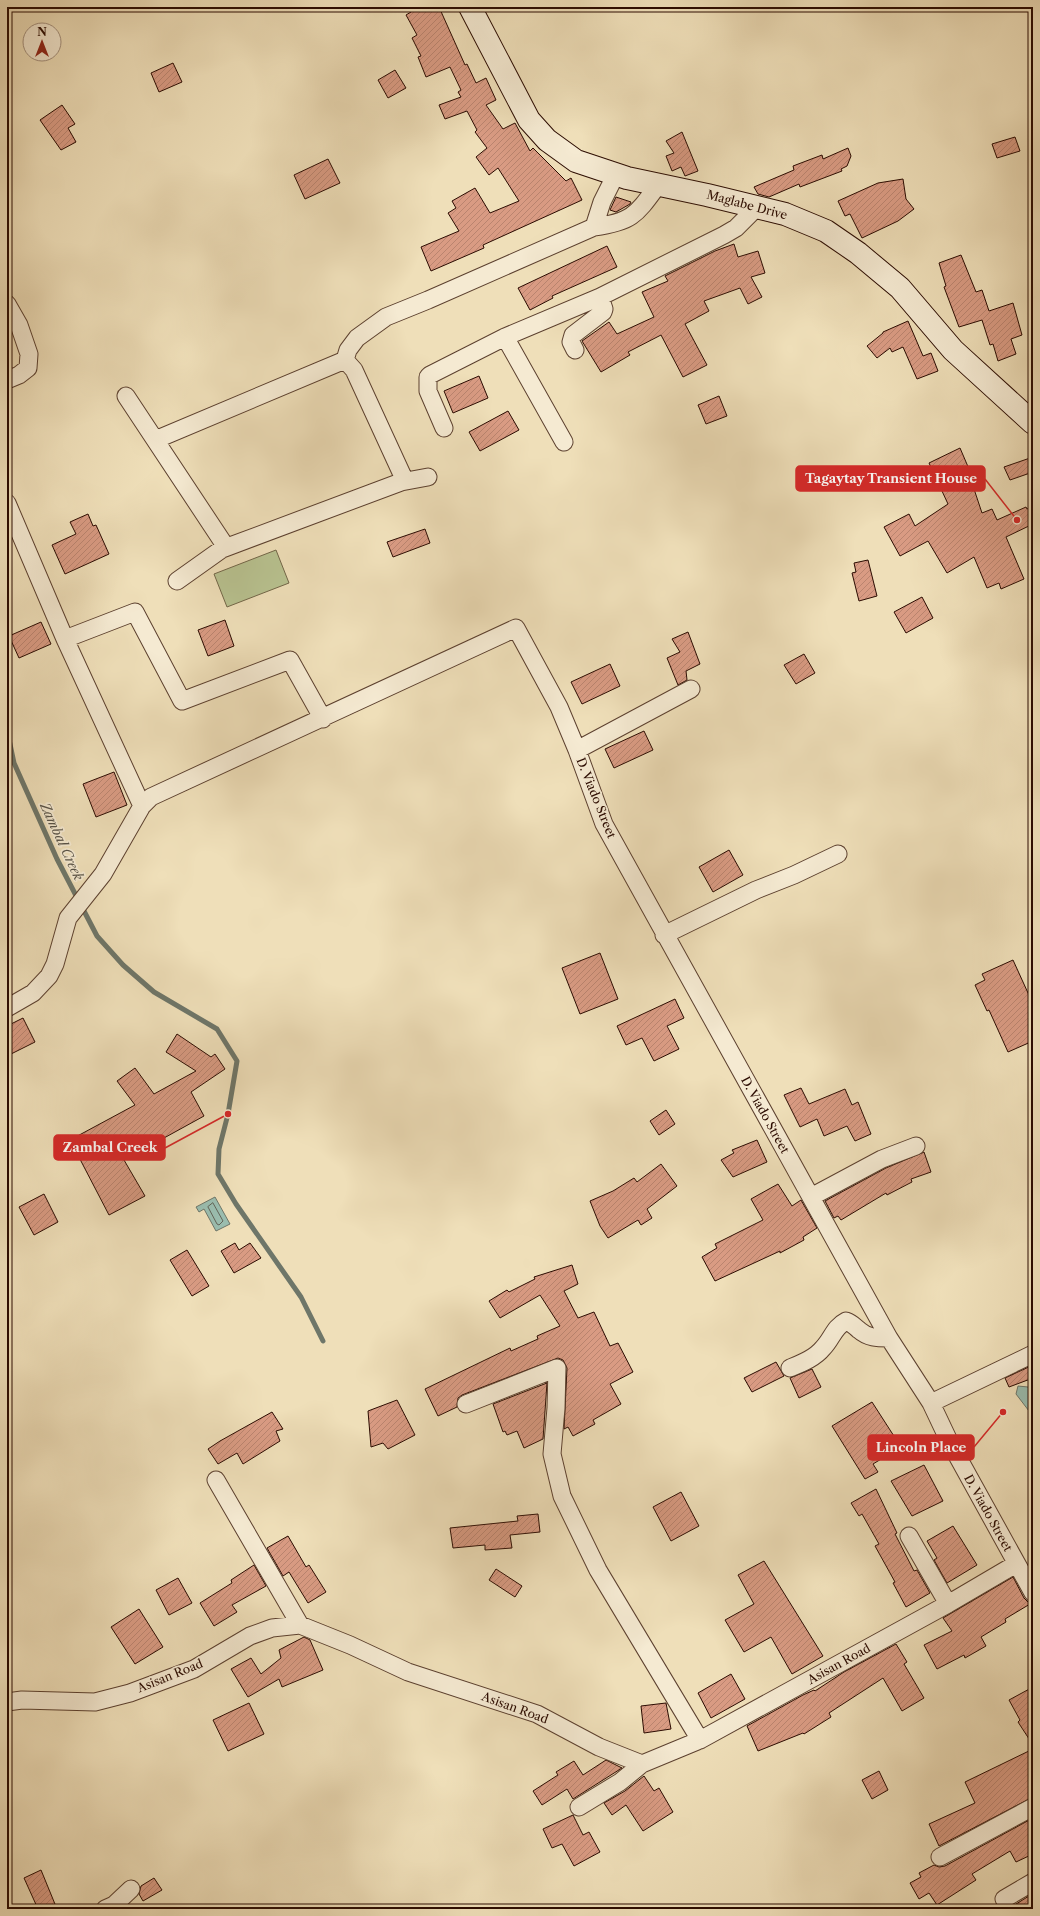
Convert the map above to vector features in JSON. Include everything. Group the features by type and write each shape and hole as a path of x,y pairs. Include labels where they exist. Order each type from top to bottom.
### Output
{"main road":[{"name":"Maglabe Drive","path":"470,7 529,120 547,140 576,161 616,174 658,185 707,194 785,214 826,231 858,253 900,288 953,350 1033,423"}],"street":[{"path":"594,227 602,202 616,174"},
{"path":"345,360 348,350 357,338 386,317 594,227 616,224 638,212 658,185"},
{"path":"444,428 428,390 428,377 505,338 600,297 724,235 736,228 756,207"},
{"path":"575,350 571,342 573,335 603,312 604,309 600,297"},
{"path":"7,304 19,325 29,354 28,368 19,375 7,380"},
{"path":"505,338 564,442"},
{"path":"155,440 345,360"},
{"path":"345,360 354,370 405,481"},
{"path":"126,396 226,547"},
{"path":"177,581 226,547 405,481 428,477"},
{"path":"7,503 65,639 142,806"},
{"path":"7,1008 33,993 49,976 55,964 68,918 103,874 142,806 151,797 323,719 290,660 182,701 135,612 65,639"},
{"name":"D. Viado Street","path":"323,719 516,628 559,707 577,750 604,824 664,935 889,1338 931,1403 949,1441 1033,1593"},
{"path":"577,750 691,689"},
{"path":"664,935 756,890 794,875 838,854"},
{"path":"811,1197 882,1159 916,1146"},
{"path":"790,1368 810,1359 824,1348 838,1327 846,1321 852,1323 867,1336 889,1338"},
{"path":"931,1403 1033,1354"},
{"path":"466,1404 557,1368 556,1408 552,1454 562,1496 598,1570 700,1740"},
{"path":"216,1480 300,1626"},
{"path":"909,1536 948,1604"},
{"name":"Asisan Road","path":"7,1702 22,1700 95,1702 130,1692 194,1669 250,1636 264,1630 300,1626 350,1645 408,1672 537,1714 599,1748 642,1764 700,1740 948,1604 1016,1564"},
{"path":"579,1807 620,1782 642,1764"},
{"path":"940,1857 1033,1807"},
{"path":"1004,1899 1033,1882"},
{"path":"105,1909 114,1905 131,1889"}],"green space":[{"path":"276,550 289,583 227,607 214,574"}],"water":[{"path":"215,1197 230,1224 216,1231 204,1209 199,1212 196,1207"},
{"path":"1018,1386 1028,1387 1033,1397 1033,1410 1029,1411 1016,1394"}],"building":[{"path":"408,7 439,7 465,65 467,64 476,83 486,78 496,100 486,105 503,129 515,123 530,151 533,148 566,181 571,178 582,200 483,245 484,248 431,271 421,247 459,231 448,213 456,208 452,201 475,188 490,213 519,201 498,168 489,175 476,157 487,148 475,132 477,130 467,111 445,119 439,105 461,97 458,92 461,90 450,67 426,77 418,57 421,56 412,38 417,35 406,15 411,12"},
{"path":"173,63 182,82 159,92 151,73"},
{"path":"395,70 406,88 388,98 378,80"},
{"path":"62,105 75,124 68,128 76,142 61,150 40,120"},
{"path":"682,132 698,171 685,176 681,167 672,171 666,156 674,153 666,141"},
{"path":"1015,137 1020,151 997,158 992,144"},
{"path":"848,148 851,156 847,166 841,169 842,171 800,187 799,184 769,197 758,194 754,187 794,170 793,166 822,155 823,159"},
{"path":"328,159 340,183 305,199 294,175"},
{"path":"903,179 906,199 914,209 898,221 862,238 850,214 845,216 838,201 878,183"},
{"path":"616,197 631,202 616,212 610,210"},
{"path":"734,244 738,257 758,251 765,273 751,277 762,297 748,304 740,288 704,301 709,311 685,324 707,365 683,377 661,335 628,352 630,355 601,372 582,341 609,322 617,334 654,317 642,292 668,281 665,276 715,251"},
{"path":"607,246 617,267 552,296 553,298 530,310 518,288"},
{"path":"961,255 976,292 982,290 989,311 1013,303 1022,335 1011,339 1016,354 998,361 993,344 990,345 982,320 959,327 944,287 946,286 939,263"},
{"path":"908,321 923,356 931,353 938,371 917,379 903,347 892,352 890,348 877,358 867,346 883,332"},
{"path":"479,376 488,398 453,413 444,391"},
{"path":"719,396 727,416 706,424 698,405"},
{"path":"508,411 519,430 480,451 469,432"},
{"path":"960,448 972,476 970,477 982,513 992,509 997,520 1026,507 1027,509 1033,506 1033,524 1006,537 1024,579 1001,589 999,583 987,588 974,557 947,573 928,541 900,556 884,527 909,514 915,526 948,504 929,463"},
{"path":"1033,457 1033,472 1010,480 1004,467"},
{"path":"88,514 93,526 96,525 109,554 65,574 52,545 76,534 70,522"},
{"path":"425,529 430,543 393,557 387,542"},
{"path":"868,560 877,596 859,601 852,573 856,572 854,563"},
{"path":"922,597 933,618 906,633 894,612"},
{"path":"225,620 234,646 208,656 198,630"},
{"path":"41,622 51,644 19,658 9,636"},
{"path":"688,632 700,664 686,671 687,680 678,685 667,658 680,652 672,639"},
{"path":"804,654 815,673 796,684 784,665"},
{"path":"610,664 620,686 582,704 571,682"},
{"path":"644,731 653,750 614,768 605,749"},
{"path":"114,772 127,805 96,817 83,784"},
{"path":"729,850 743,875 713,892 699,867"},
{"path":"600,953 618,999 580,1014 562,968"},
{"path":"1013,960 1033,1004 1033,1041 1008,1052 989,1010 987,1011 975,985 985,980 982,974"},
{"path":"675,999 684,1018 667,1026 679,1049 654,1061 642,1038 626,1045 617,1026"},
{"path":"23,1018 35,1042 7,1056 7,1026"},
{"path":"177,1034 211,1057 215,1054 225,1069 191,1092 204,1116 124,1160 145,1196 109,1215 70,1140 135,1105 117,1081 135,1068 154,1094 196,1071 166,1052"},
{"path":"801,1088 809,1104 845,1089 852,1105 858,1102 871,1134 855,1141 847,1126 824,1136 817,1119 800,1127 784,1095"},
{"path":"666,1110 675,1124 659,1135 650,1121"},
{"path":"757,1140 767,1162 733,1177 721,1160 734,1153 732,1150"},
{"path":"924,1152 931,1172 911,1179 912,1182 887,1195 886,1193 841,1220 838,1216 834,1218 825,1201 886,1168"},
{"path":"661,1164 677,1186 647,1209 652,1218 641,1225 638,1220 608,1238 600,1226 590,1201 613,1191 634,1178 637,1182"},
{"path":"778,1184 792,1206 801,1200 817,1228 803,1237 804,1240 780,1253 780,1251 715,1281 702,1257 717,1248 715,1244 763,1220 751,1199"},
{"path":"44,1194 58,1222 34,1235 19,1207"},
{"path":"235,1243 239,1250 250,1243 261,1258 234,1273 221,1251"},
{"path":"187,1250 209,1286 192,1296 170,1260"},
{"path":"572,1265 578,1284 564,1291 578,1318 594,1312 610,1346 618,1343 633,1372 610,1384 621,1404 593,1420 595,1424 573,1436 568,1427 564,1429 567,1368 563,1360 558,1358 462,1395 458,1398 457,1407 438,1416 425,1389 510,1348 511,1351 538,1339 537,1336 560,1326 540,1295 500,1318 489,1301 507,1290 509,1292 535,1279 534,1277"},
{"path":"776,1362 784,1376 752,1392 744,1378"},
{"path":"1033,1365 1033,1378 1009,1387 1005,1378"},
{"path":"812,1369 821,1387 799,1398 790,1378"},
{"path":"547,1383 543,1439 524,1448 517,1431 507,1435 505,1431 503,1432 493,1404"},
{"path":"397,1400 415,1435 388,1449 383,1443 371,1447 368,1411"},
{"path":"872,1402 901,1447 873,1464 878,1472 865,1479 832,1426"},
{"path":"272,1412 283,1429 276,1431 280,1441 243,1464 237,1453 218,1464 208,1449"},
{"path":"924,1465 943,1501 912,1516 891,1481"},
{"path":"876,1489 897,1533 895,1534 914,1571 917,1570 930,1593 906,1607 893,1583 895,1582 875,1546 879,1544 862,1514 859,1516 851,1503"},
{"path":"681,1492 699,1526 671,1541 653,1507"},
{"path":"538,1514 540,1532 510,1535 512,1548 485,1550 485,1545 453,1548 450,1528 518,1521 517,1516"},
{"path":"953,1526 977,1565 947,1583 934,1560 937,1558 927,1541"},
{"path":"288,1536 306,1567 309,1565 326,1592 308,1603 289,1572 283,1576 267,1548"},
{"path":"764,1561 823,1656 792,1674 771,1637 744,1652 725,1620 754,1604 738,1575"},
{"path":"254,1565 266,1586 232,1605 237,1612 214,1626 200,1603 232,1583 231,1580"},
{"path":"496,1569 522,1586 515,1597 489,1580"},
{"path":"1013,1577 1024,1598 1030,1604 1005,1619 1006,1622 981,1637 986,1646 965,1658 964,1655 937,1669 924,1645 952,1631 943,1618"},
{"path":"178,1578 192,1603 169,1615 156,1590"},
{"path":"139,1609 163,1647 135,1664 111,1627"},
{"path":"304,1637 310,1640 323,1670 282,1687 279,1679 248,1697 231,1669 251,1658 261,1674 281,1658 279,1650"},
{"path":"896,1644 907,1662 904,1664 924,1698 902,1711 883,1678 829,1713 831,1717 804,1734 803,1733 758,1751 747,1726 803,1695 814,1690 815,1691 844,1672"},
{"path":"731,1674 745,1699 711,1718 698,1693"},
{"path":"1033,1687 1033,1745 1018,1722 1020,1720 1009,1700"},
{"path":"249,1703 264,1734 228,1751 213,1720"},
{"path":"666,1703 671,1729 644,1733 641,1706"},
{"path":"1033,1749 1033,1797 939,1846 929,1824 975,1803 965,1782"},
{"path":"606,1760 622,1768 573,1799 567,1789 542,1805 533,1791 558,1775 556,1772 574,1761 583,1775"},
{"path":"879,1771 888,1790 872,1799 862,1780"},
{"path":"644,1776 654,1791 659,1788 673,1812 643,1831 626,1805 612,1815 604,1803 625,1791"},
{"path":"573,1815 583,1835 589,1832 600,1852 574,1866 562,1844 552,1848 543,1829"},
{"path":"1033,1818 1033,1854 1016,1862 1010,1851 972,1874 976,1880 937,1905 929,1893 919,1899 910,1883 921,1877 919,1873 934,1865 939,1867 945,1866"},
{"path":"41,1870 57,1909 38,1909 24,1878"},
{"path":"154,1878 162,1890 143,1901 139,1894 141,1886"},
{"path":"1029,1896 1033,1900 1033,1909 1008,1909"}],"waterway":[{"name":"Zambal Creek","path":"7,730 14,763 57,859 97,936 123,965 154,992 217,1029 237,1061 228,1114 219,1149 218,1174 236,1204 301,1297 323,1341"}],"place":[{"name":"Tagaytay Transient House","path":"1017,520"},
{"name":"Zambal Creek","path":"228,1114"},
{"name":"Lincoln Place","path":"1003,1412"}]}
